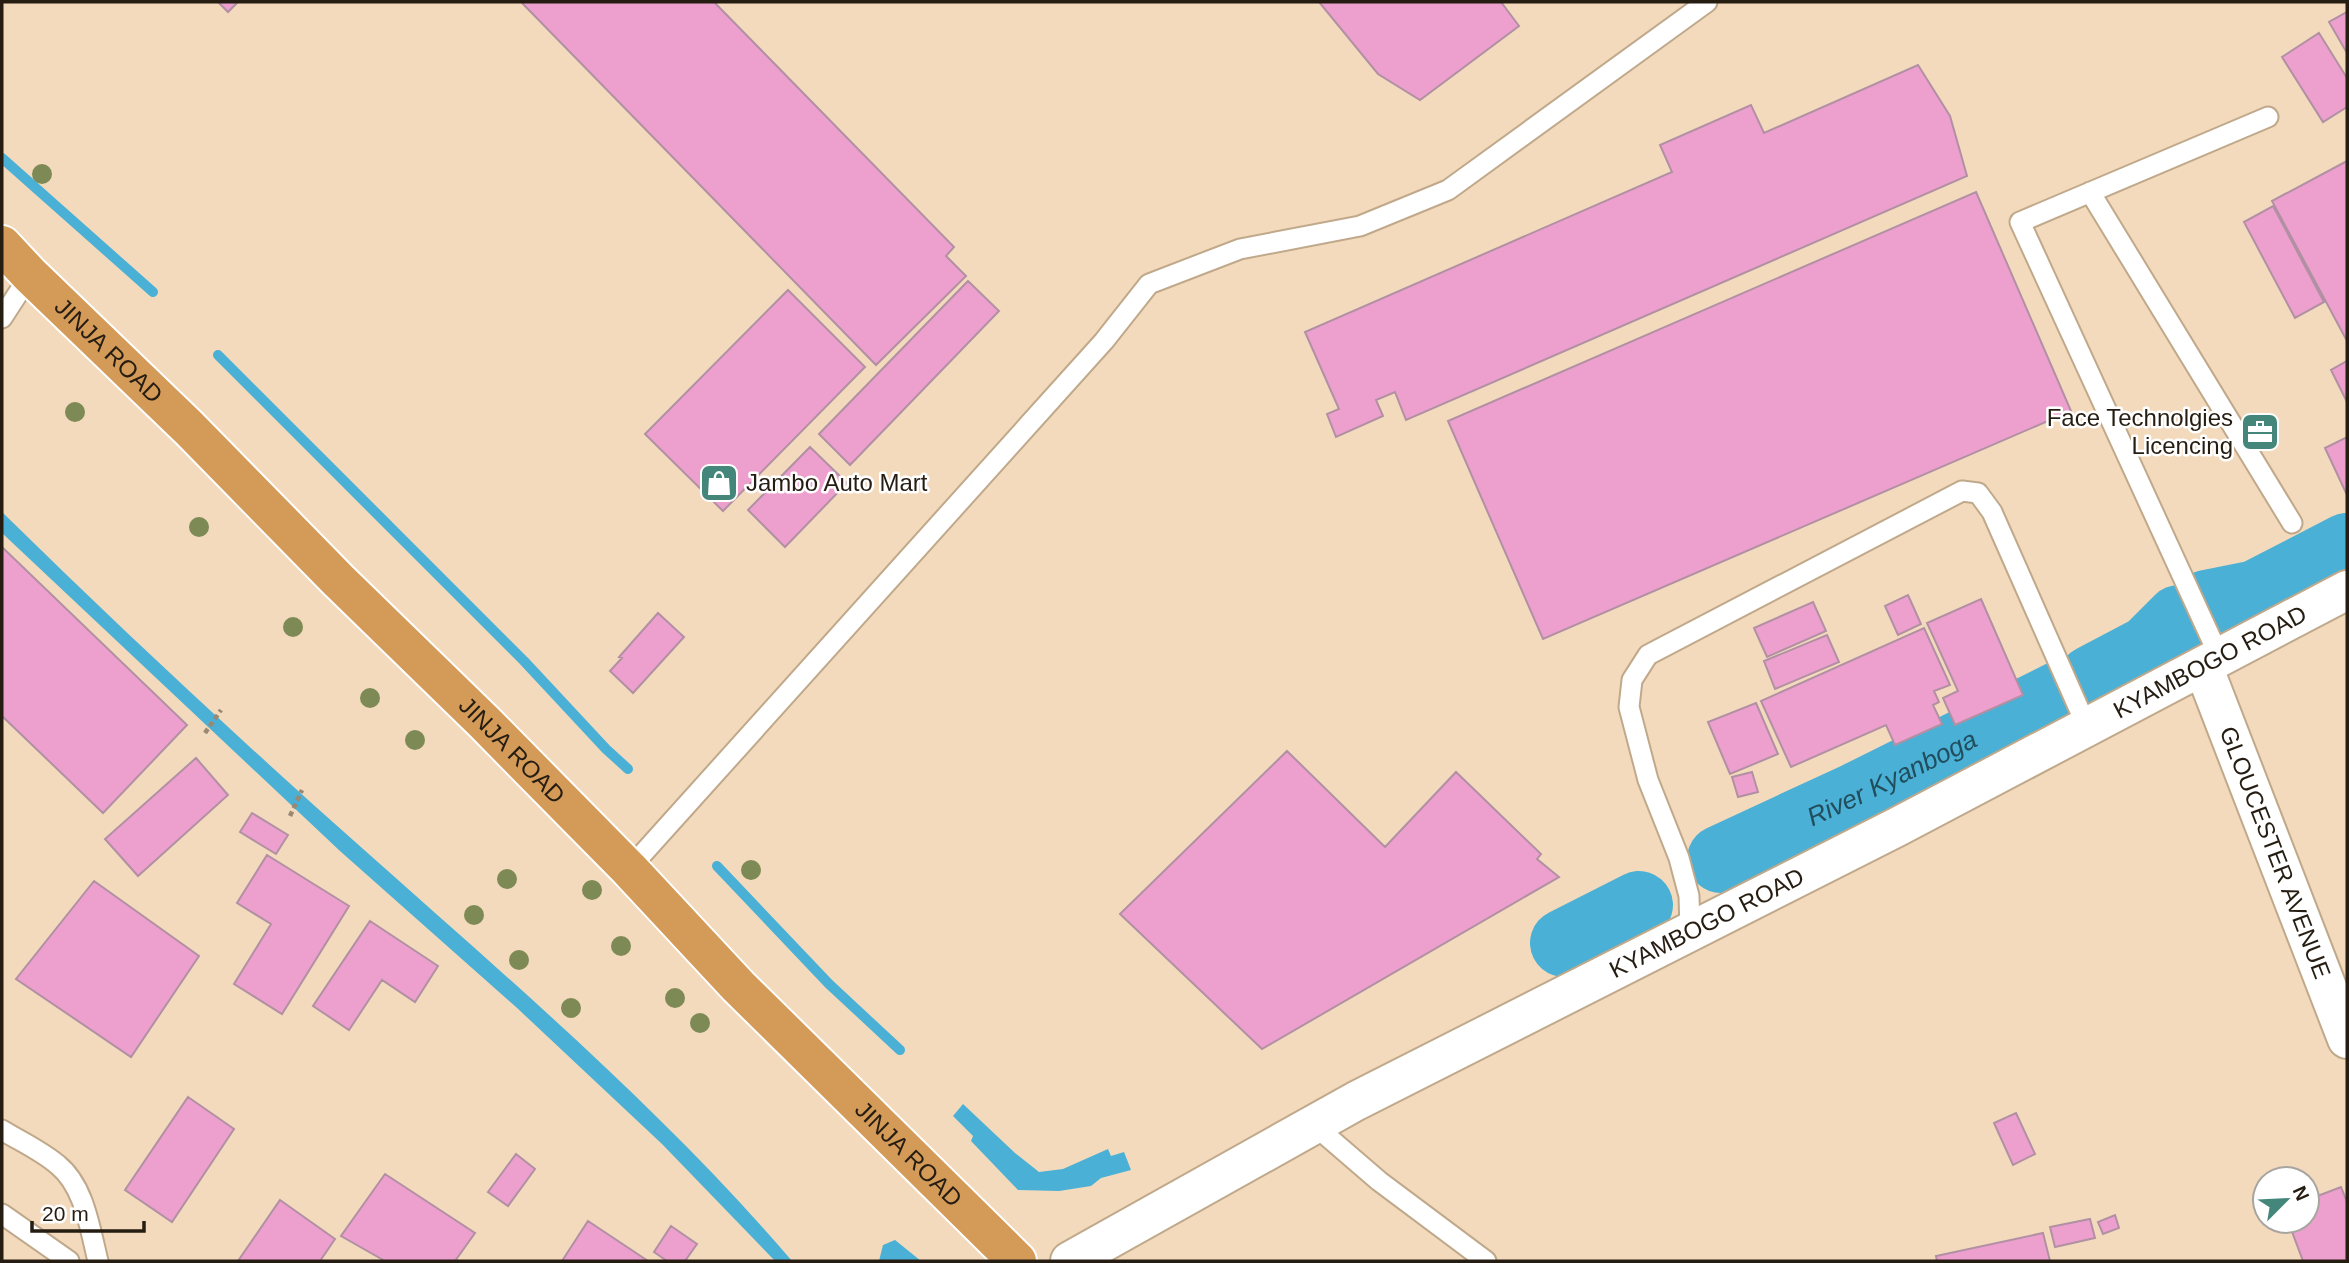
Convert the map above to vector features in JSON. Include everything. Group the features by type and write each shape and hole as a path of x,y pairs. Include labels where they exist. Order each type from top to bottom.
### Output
{"highway":[{"name":"JINJA ROAD","path":"2,245 484,722 629,869 738,986 1017,1261"}],"street":[{"name":"KYAMBOGO ROAD","path":"1070,1261 1356,1101 2087,727 2347,590"},
{"name":"GLOUCESTER AVENUE","path":"2211,662 2347,1039"}],"lane":[{"path":"629,869 1104,341 1149,284 1240,249 1360,226 1448,190 1707,2"},
{"path":"2211,662 2020,222 2268,117"},
{"path":"2090,192 2292,523"},
{"path":"2,318 30,275"},
{"path":"1690,931 1689,896 1679,858 1648,780 1629,708 1632,680 1648,655 1912,516 1962,491 1978,493 1992,512 2087,727"},
{"path":"1314,1125 1379,1181 1486,1261"},
{"path":"2,1130 58,1165 69,1177 85,1213 98,1261"},
{"path":"2,1214 69,1261"}],"path":[{"path":"205,733 221,710"},
{"path":"289,816 302,790"}],"water":[{"path":"2,512 225,724 584,1047 691,1151 792,1261 775,1261 662,1144 516,1007 340,851 2,533"},
{"path":"963,1104 1039,1172 1063,1169 1108,1149 1111,1156 1124,1152 1131,1170 1101,1178 1091,1186 1059,1191 1018,1190 971,1141 973,1136 953,1116"},
{"path":"895,1240 921,1261 879,1261 883,1245"}],"building":[{"path":"218,2 238,2 228,12"},
{"path":"521,2 714,2 954,247 946,256 966,276 876,365"},
{"path":"1319,2 1501,2 1519,26 1420,100 1378,74"},
{"path":"2347,12 2347,53 2329,22"},
{"path":"2319,33 2347,78 2347,107 2323,122 2282,57"},
{"path":"1918,65 1950,116 1967,176 1406,420 1395,392 1376,400 1383,416 1336,437 1327,414 1339,409 1305,332 1672,172 1660,145 1751,105 1764,133"},
{"path":"2347,161 2347,341 2272,201"},
{"path":"1976,192 2071,411 1543,639 1448,421"},
{"path":"2273,206 2324,302 2295,318 2244,222"},
{"path":"968,281 999,311 850,465 819,434"},
{"path":"788,290 865,367 723,511 645,434"},
{"path":"2347,361 2347,402 2331,370"},
{"path":"2347,437 2347,495 2325,448"},
{"path":"810,447 847,483 785,547 748,510"},
{"path":"2,547 187,725 103,813 2,716"},
{"path":"1908,595 1921,624 1898,635 1885,606"},
{"path":"1981,599 2023,695 1955,725 1943,698 1958,691 1927,623"},
{"path":"1813,602 1826,631 1767,657 1754,628"},
{"path":"658,613 684,637 633,693 610,671"},
{"path":"1924,628 1950,685 1934,691 1939,702 1933,705 1942,724 1895,745 1886,725 1791,767 1761,701"},
{"path":"1827,635 1839,662 1775,689 1764,661"},
{"path":"1756,703 1778,754 1730,774 1708,722"},
{"path":"1287,751 1385,847 1456,772 1541,854 1537,859 1559,877 1262,1049 1120,914"},
{"path":"196,758 228,795 138,876 105,839"},
{"path":"1752,772 1758,792 1738,797 1732,777"},
{"path":"252,813 288,835 276,854 240,832"},
{"path":"267,855 349,906 282,1014 234,984 271,924 237,903"},
{"path":"94,881 199,956 131,1057 16,979"},
{"path":"370,921 438,966 415,1002 382,980 349,1030 313,1006"},
{"path":"188,1097 234,1129 172,1222 125,1190"},
{"path":"2016,1113 2035,1154 2013,1165 1994,1123"},
{"path":"516,1154 535,1169 508,1206 488,1192"},
{"path":"385,1174 475,1233 455,1261 385,1261 341,1236"},
{"path":"2341,1187 2347,1202 2347,1261 2303,1261 2293,1235 2321,1235 2321,1195"},
{"path":"280,1200 335,1239 320,1261 238,1261"},
{"path":"2115,1215 2119,1228 2103,1234 2098,1222"},
{"path":"2090,1219 2095,1238 2055,1247 2050,1227"},
{"path":"588,1221 648,1261 562,1261"},
{"path":"671,1226 697,1244 685,1261 667,1261 654,1252"},
{"path":"2043,1233 2050,1261 1937,1261 1936,1256"}],"waterway":[{"path":"2,158 153,292"},
{"path":"218,355 524,661 628,769"},
{"name":"River Kyanboga","path":"2206,604 2256,594 2347,547"},
{"name":"River Kyanboga","path":"2092,679 2149,649 2179,619"},
{"name":"River Kyanboga","path":"1721,859 1857,796 2060,695"},
{"path":"717,866 829,984 900,1050"},
{"name":"River Kyanboga","path":"1564,943 1639,905"}],"place":[{"name":"Face Technolgies Licencing","path":"2260,432"},
{"name":"Jambo Auto Mart","path":"719,483"}]}
